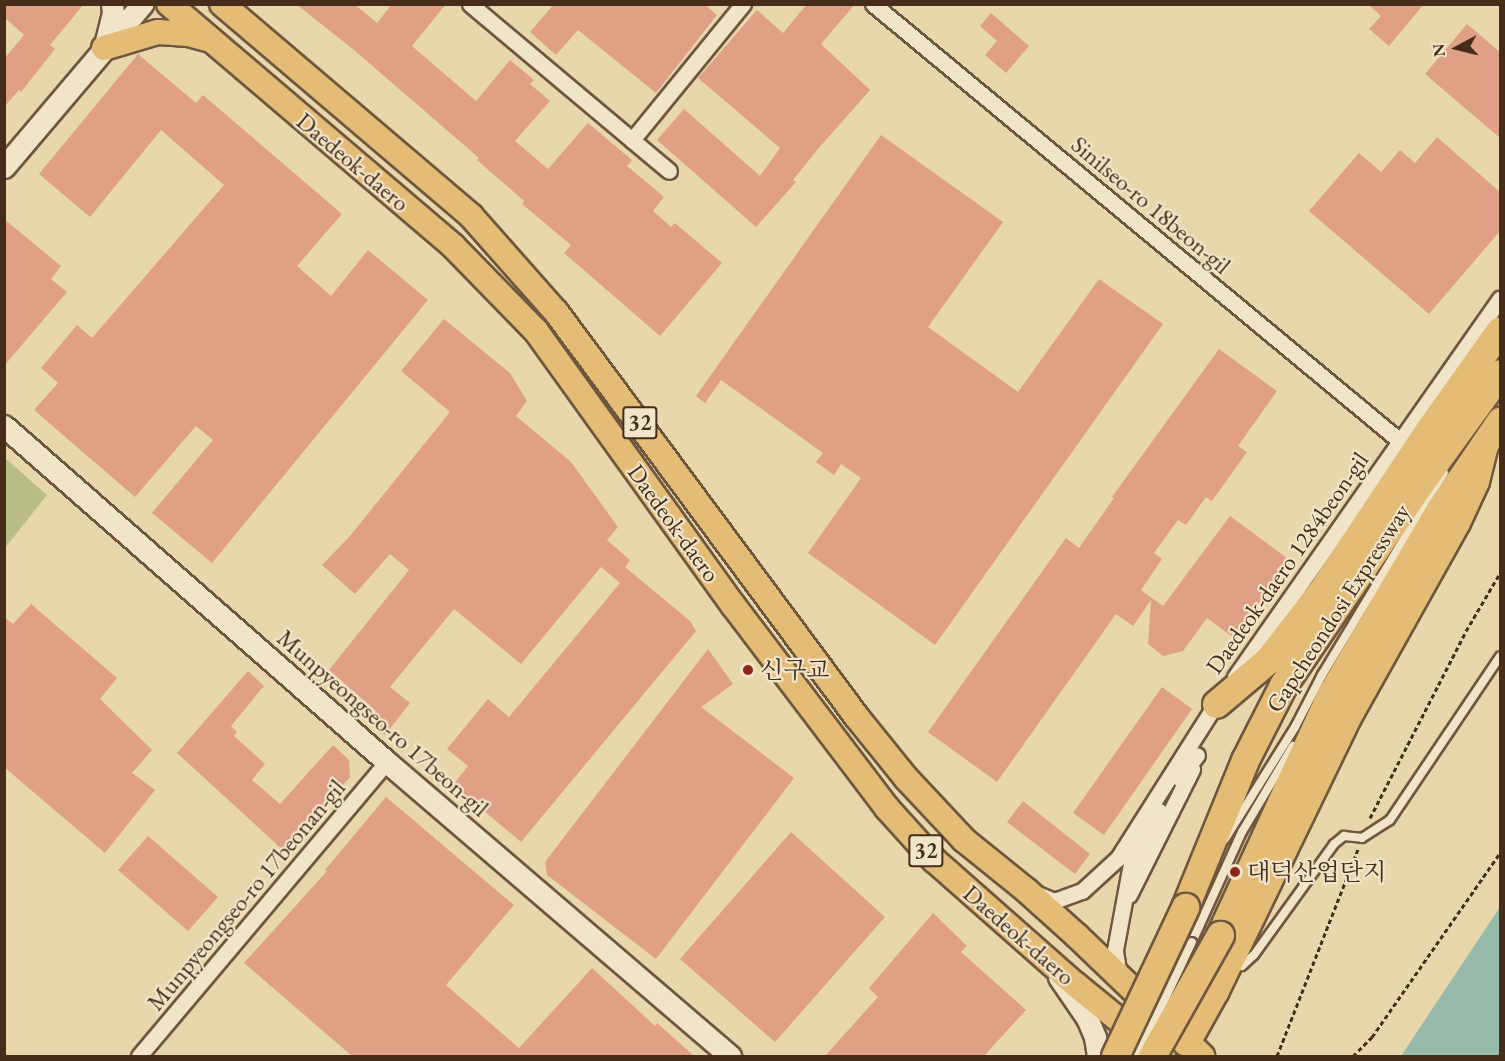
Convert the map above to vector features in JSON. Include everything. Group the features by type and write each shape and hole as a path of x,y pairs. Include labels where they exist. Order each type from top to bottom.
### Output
{"highway":[{"path":"1216,704 1268,660 1321,592 1430,428 1500,330"},
{"name":"Gapcheondosi Expressway","path":"1115,1056 1189,897 1245,760 1283,685 1419,485 1500,373"},
{"name":"Gapcheondosi Expressway","path":"1140,1052 1220,935 1331,694 1440,509 1471,446 1500,421"},
{"path":"1181,1049 1215,990 1347,717 1456,522 1476,481 1471,446"}],"main road":[{"name":"Daedeok-daero","path":"169,4 207,39 453,246 536,331 733,605 887,808 934,860 1043,954 1140,1052 1181,1049 1156,1012 1026,890 964,840 906,778 856,716 556,312 471,216 228,7"},
{"path":"104,48 158,32 188,34 207,39"}],"street":[{"path":"104,48 112,4"},
{"path":"7,158 142,4"},
{"path":"470,4 669,171"},
{"path":"632,140 743,4"},
{"name":"Sinilseo-ro 18beon-gil","path":"873,4 1400,441"},
{"name":"Daedeok-daero 1284beon-gil","path":"1026,890 1054,901 1082,891 1118,858 1216,704 1500,299"},
{"name":"Munpyeongseo-ro 17beon-gil","path":"4,426 387,762 730,1056"},
{"path":"1119,976 1115,950 1131,864 1156,815 1197,755 1208,734 1216,704"},
{"name":"Munpyeongseo-ro 17beonan-gil","path":"139,1056 387,762"},
{"path":"1043,954 1087,1018 1095,1037 1098,1056"},
{"path":"1140,1052 1156,1012"}],"lane":[{"path":"1468,420 1471,446"},
{"path":"1189,897 1295,728 1322,675 1449,465"},
{"path":"1242,966 1254,955 1334,844 1344,836 1362,838 1390,820 1500,656"},
{"path":"1140,1052 1242,832 1302,732 1331,694"}],"path":[{"path":"1353,1056 1372,1037 1500,853"}],"green space":[{"path":"5,458 47,495 5,548"}],"shaded area":[{"path":"1500,907 1500,1056 1401,1056"}],"building":[{"path":"4,4 84,4 50,45 55,49 21,92 19,90 4,107 4,59 24,35 4,17"},
{"path":"296,4 354,4 377,23 392,4 446,4 412,46 476,101 510,60 534,80 530,84 550,101 515,141 548,169 588,123 632,160 627,166 664,197 653,211 671,227 675,223 722,263 660,336 564,253 571,245 522,204 524,201 477,160 479,158 354,50"},
{"path":"554,4 704,4 717,15 656,93 578,30 556,55 530,32"},
{"path":"807,4 855,4 821,44 870,90 818,149 793,180 796,182 756,227 657,140 684,109 760,176 780,148 698,78 757,10 783,33"},
{"path":"1368,4 1424,4 1389,46 1369,29 1381,16"},
{"path":"991,13 1029,46 1006,73 985,55 997,41 980,26"},
{"path":"1467,24 1500,52 1500,138 1425,74"},
{"path":"138,54 196,103 203,95 342,214 297,266 331,296 368,250 428,300 212,563 152,513 213,440 196,426 135,497 34,410 58,383 41,368 77,325 92,338 224,185 161,130 90,217 39,174"},
{"path":"881,135 1003,222 928,327 1018,392 1099,279 1163,324 935,645 808,553 861,478 841,464 834,475 816,462 823,453 721,380 705,403 696,396"},
{"path":"1437,137 1500,192 1500,231 1429,314 1309,211 1359,153 1381,172 1400,150 1415,163"},
{"path":"4,219 61,266 51,279 67,292 4,366"},
{"path":"444,319 510,373 527,401 516,416 571,462 618,527 607,540 630,560 625,567 690,621 696,631 521,842 453,785 468,766 447,749 488,699 509,717 620,583 601,567 521,664 454,609 390,687 410,703 385,735 368,720 376,711 329,670 409,570 390,554 355,594 322,565 350,536 450,412 401,371"},
{"path":"1219,349 1277,391 1238,446 1247,452 1212,501 1206,497 1186,525 1178,520 1154,553 1162,559 1141,590 1163,606 1230,516 1291,561 1234,638 1207,618 1183,651 1163,656 1148,644 1151,600 1133,626 1116,614 997,782 928,732 1066,538 1079,548 1114,498 1112,497"},
{"path":"31,604 117,678 100,699 152,750 132,773 155,790 105,853 4,767 4,617 13,624"},
{"path":"708,649 733,684 701,707 794,778 656,959 547,875 545,862"},
{"path":"248,671 264,686 231,726 237,732 234,736 265,764 252,780 280,804 333,745 349,760 350,777 284,851 177,753"},
{"path":"1162,687 1192,709 1104,835 1073,813"},
{"path":"386,797 514,905 446,985 519,1048 592,968 655,1026 657,1023 694,1056 352,1056 244,963 327,871 325,870"},
{"path":"1023,801 1090,854 1075,874 1007,822"},
{"path":"791,832 885,917 775,1042 680,959"},
{"path":"148,836 218,897 188,931 118,870"},
{"path":"933,913 967,946 961,952 1026,1010 984,1056 825,1056 878,997 869,988"}],"place":[{"name":"신구교","path":"748,670"},
{"name":"대덕산업단지","path":"1235,872"}]}
